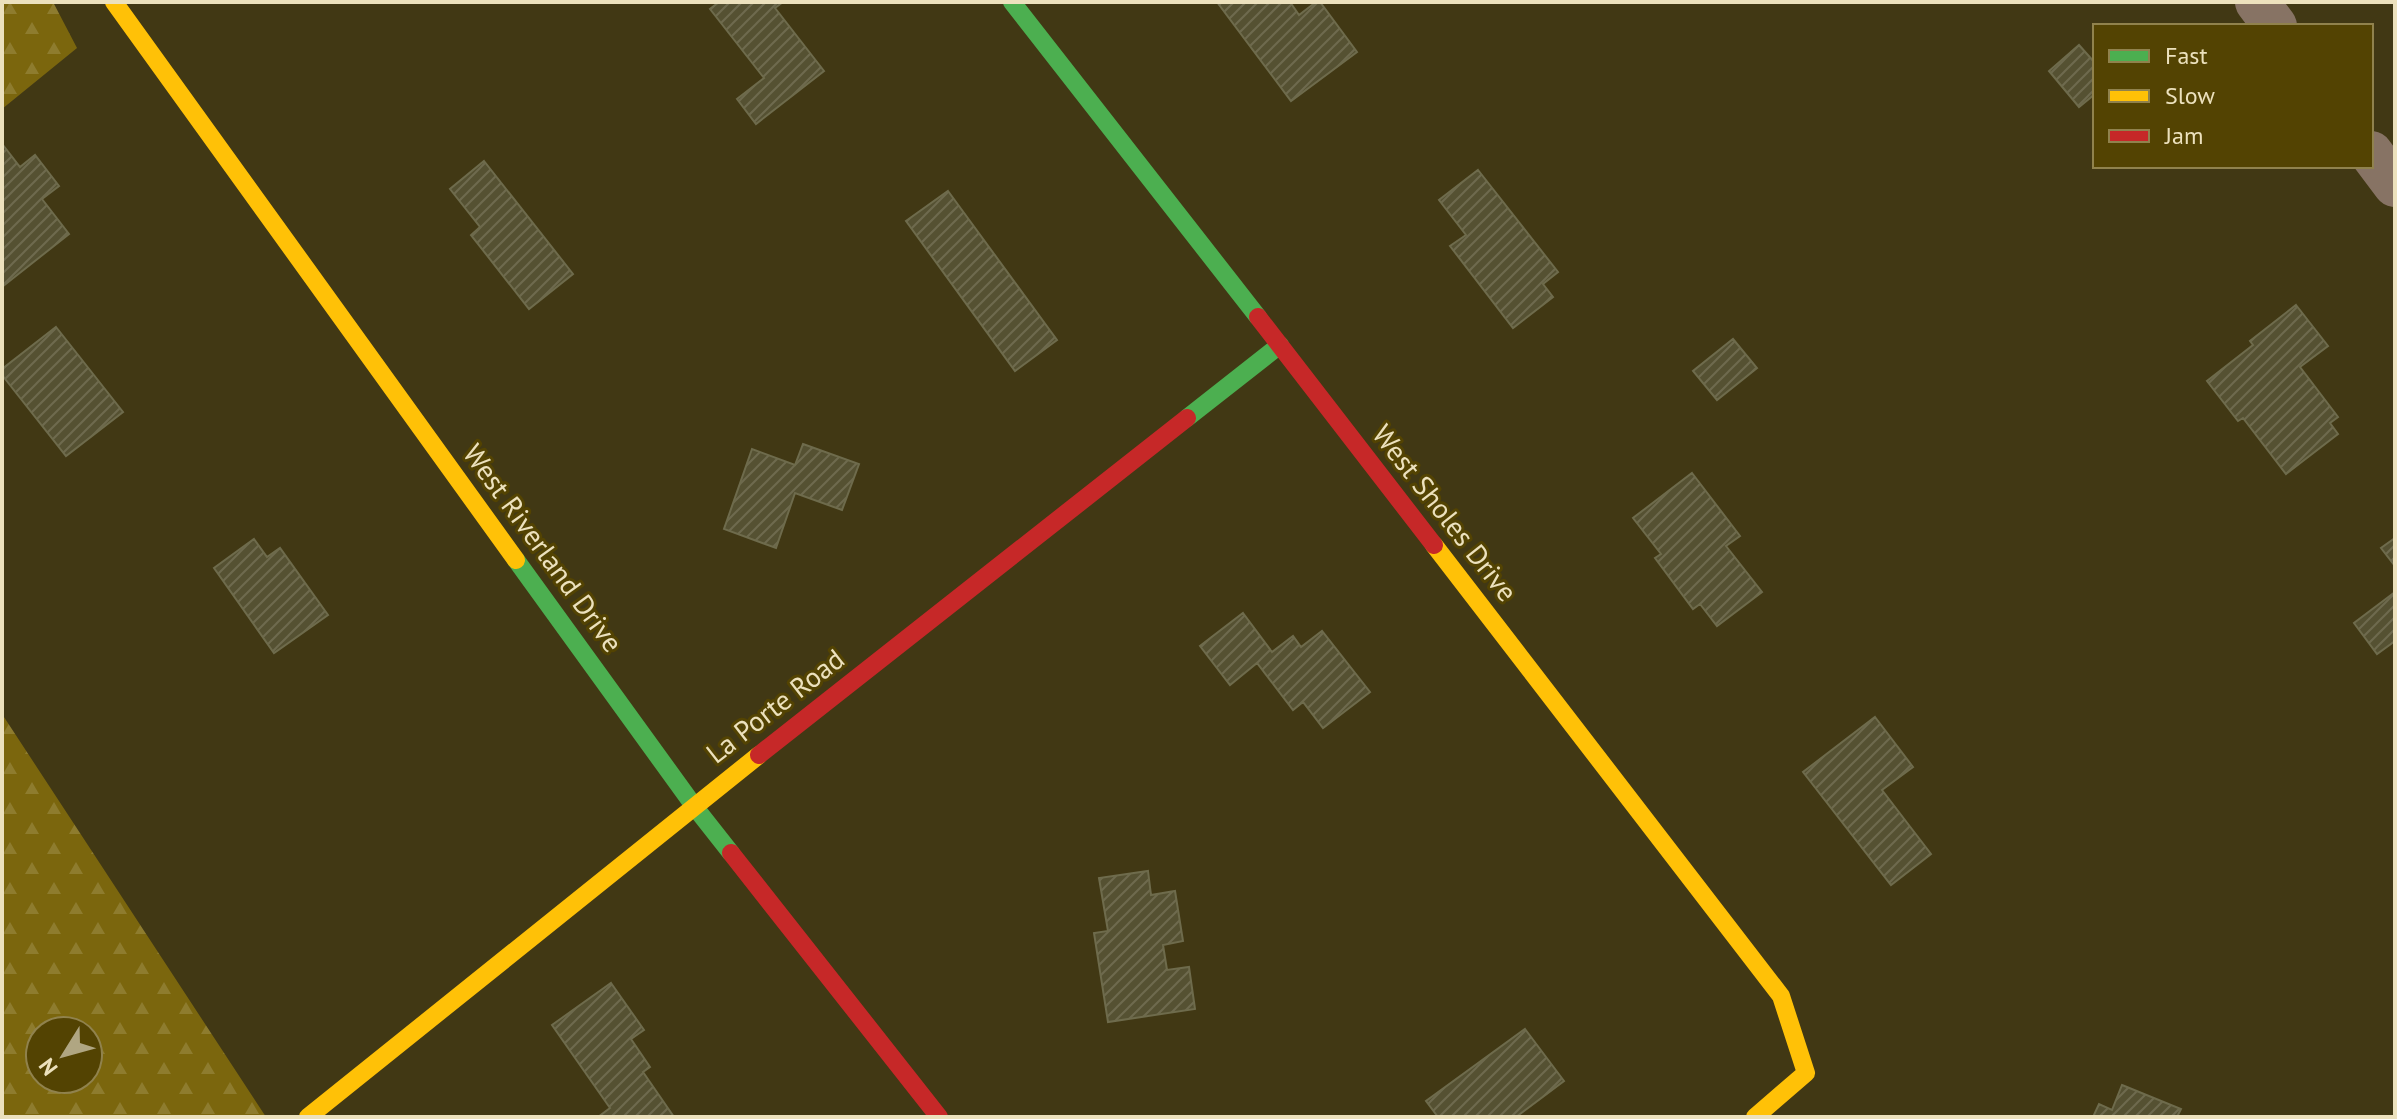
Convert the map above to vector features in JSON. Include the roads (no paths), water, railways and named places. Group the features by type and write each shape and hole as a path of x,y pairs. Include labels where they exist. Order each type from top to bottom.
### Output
{"street":[{"name":"West Riverland Drive","path":"114,2 694,806 939,1117"},
{"name":"West Sholes Drive","path":"1012,2 1781,996 1806,1073 1755,1117"},
{"path":"2257,2 2274,24"},
{"path":"2373,156 2395,185"},
{"name":"La Porte Road","path":"308,1117 694,806 1280,345"}]}
